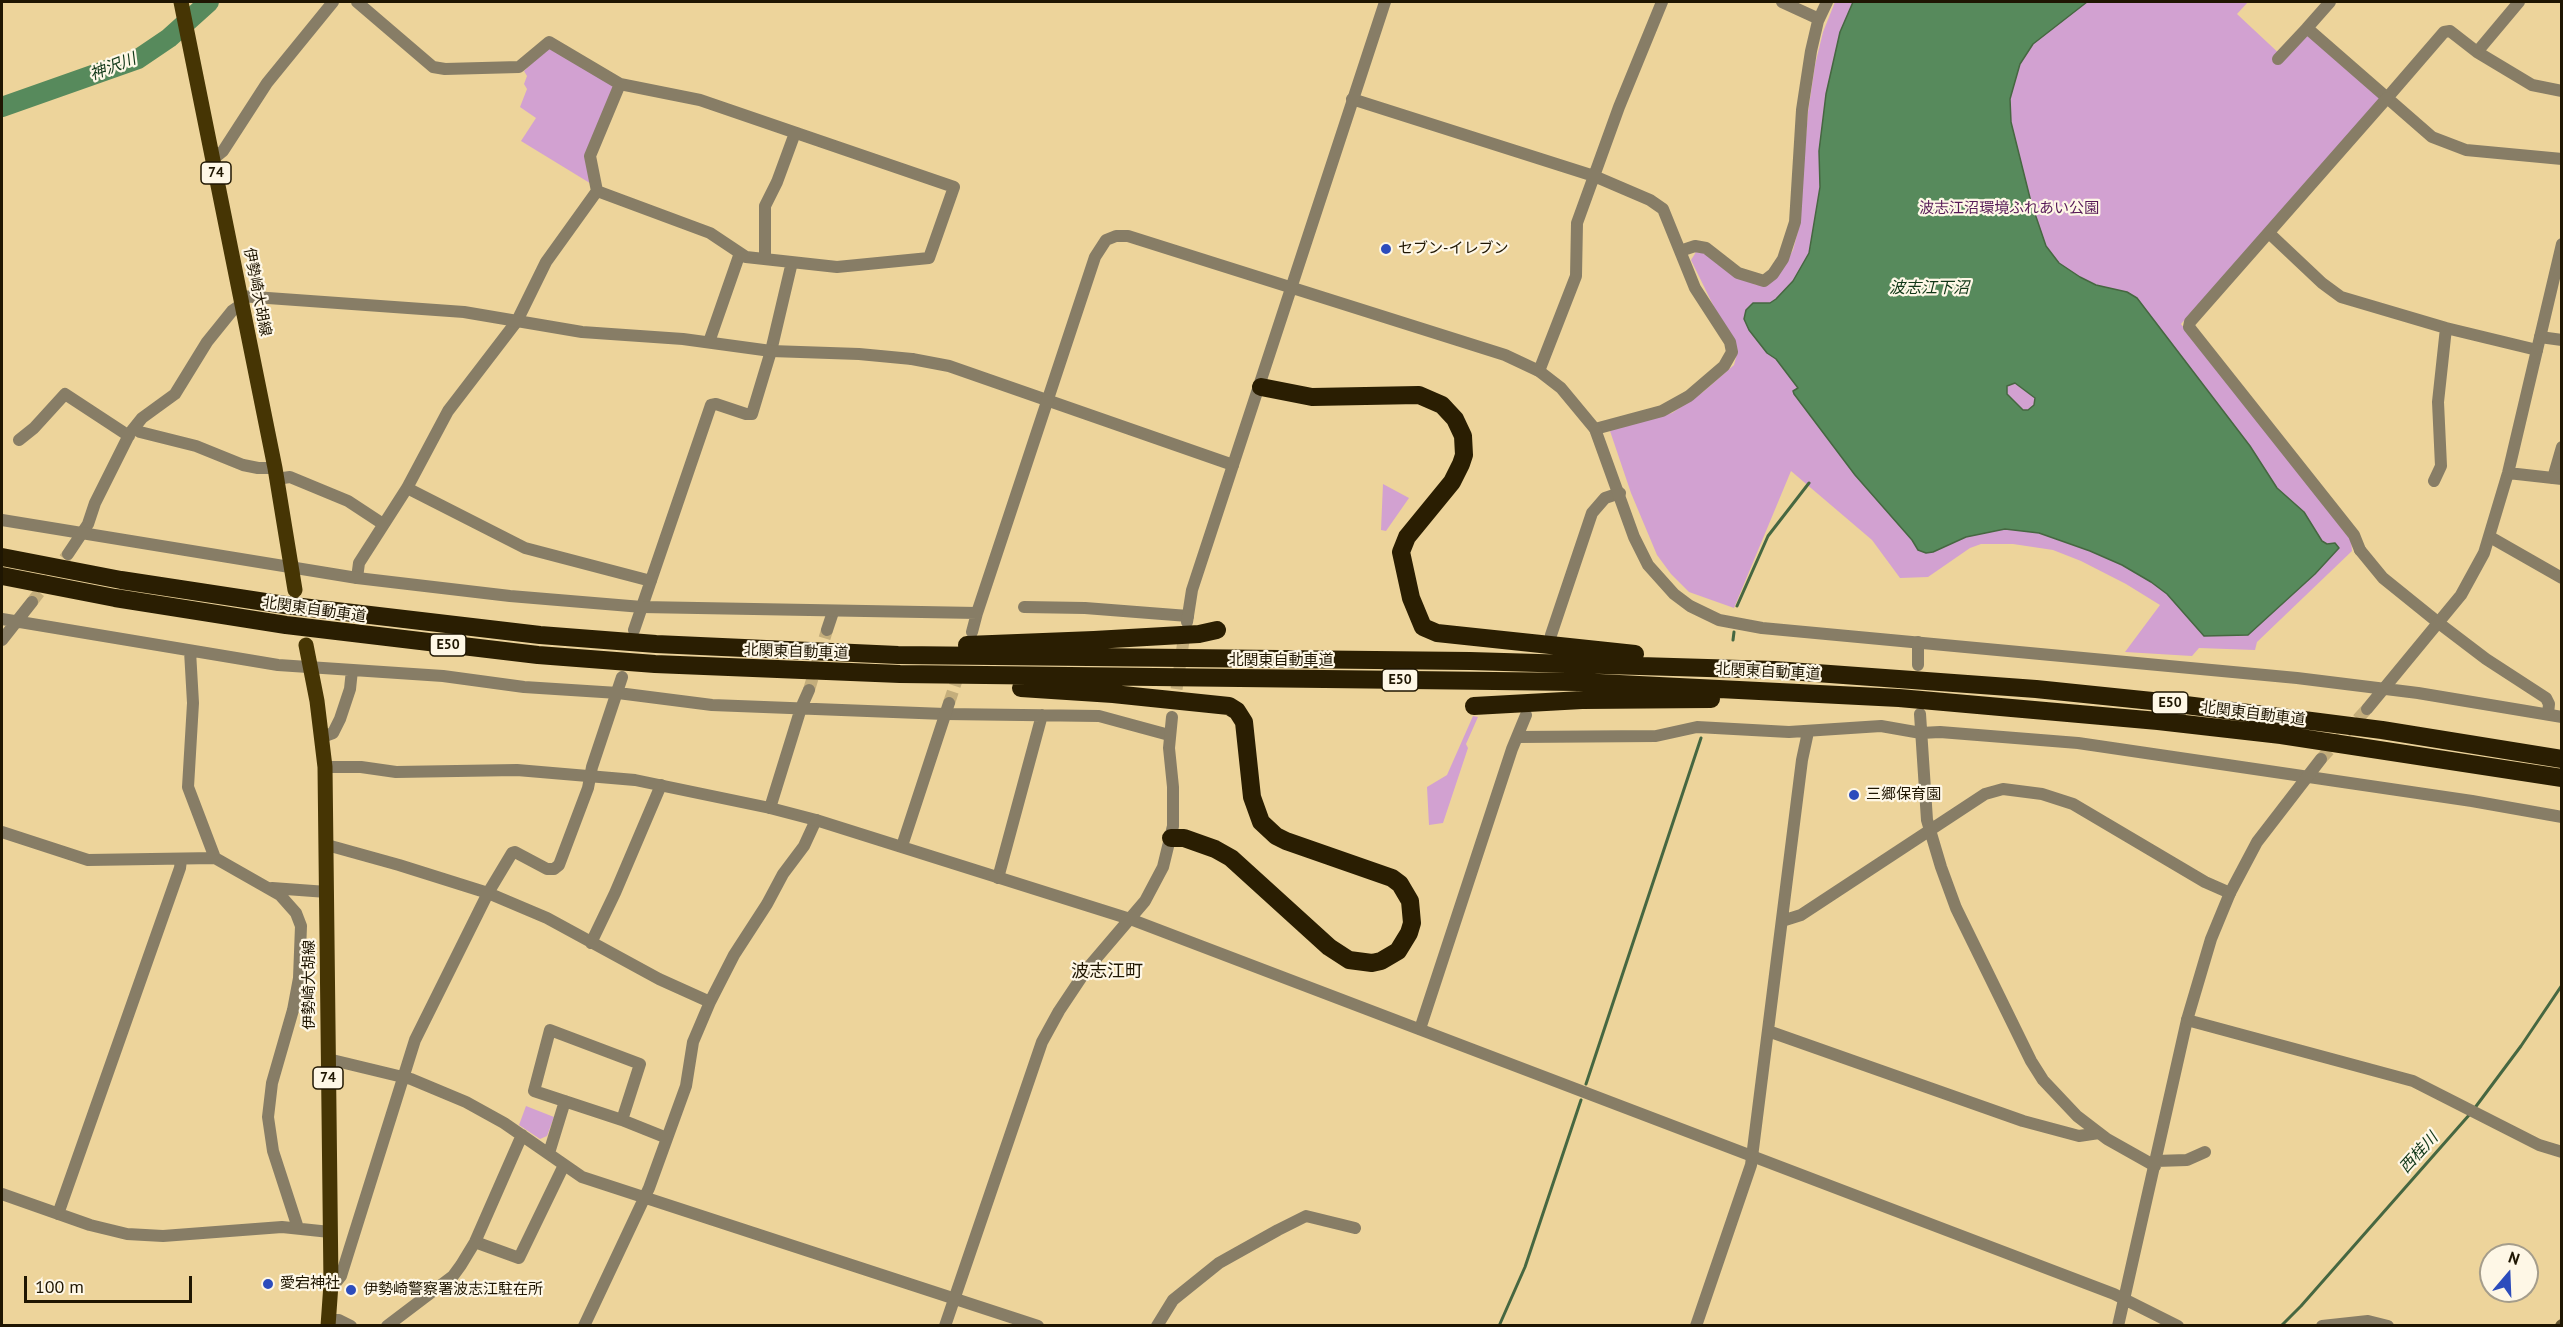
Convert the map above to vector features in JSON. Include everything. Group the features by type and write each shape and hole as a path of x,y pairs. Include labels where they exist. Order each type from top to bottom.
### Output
{"highway":[{"path":"1261,387 1310,404 1412,402 1429,406 1444,416 1456,438 1455,462 1446,479 1395,540"},
{"path":"1261,387 1312,397 1419,395 1442,405 1455,419 1463,436 1461,464 1452,482 1407,537 1401,552 1411,598 1423,627 1437,633 1775,670"},
{"name":"北関東自動車道","path":"2,557 201,593 406,621 540,636 777,651 976,657 1470,661 1775,670 2036,689 2162,702 2382,730 2562,759"},
{"name":"北関東自動車道","path":"2,576 198,613 404,640 655,664 900,674 1580,682 1899,698 2158,721 2281,735 2562,778"},
{"path":"777,651 1094,640 1217,630"},
{"path":"900,674 1008,687 1113,694 1229,706 1237,711 1244,722 1252,797 1261,822 1276,836 1286,841 1392,878 1400,884 1410,901 1413,912 1409,933 1398,951 1381,961 1372,963 1349,960 1329,947 1231,858 1215,849 1184,838 1171,838"},
{"path":"1474,706 1593,700 1899,698"},
{"path":"1171,838 1215,857 1229,866 1337,962 1365,971 1385,967 1395,962 1411,946 1419,925 1419,904 1410,885 1395,871 1287,834 1279,829 1266,816 1262,808 1259,791 1261,775"}],"main road":[{"name":"伊勢崎大胡線","path":"181,3 275,473 294,591"},
{"name":"伊勢崎大胡線","path":"306,645 325,767 331,1284 329,1323"}],"street":[{"path":"213,159 223,151 267,83 333,2"},
{"path":"357,2 433,67 446,69 519,66 549,42 620,84 700,100 954,187 929,258 837,267 746,257 710,233 597,191"},
{"path":"1024,607 1085,608 1187,619 1192,590 1261,387 1385,2"},
{"path":"1539,371 1576,276 1577,223 1638,57 1662,2"},
{"path":"1782,2 1819,19"},
{"path":"1680,251 1695,246 1706,248 1738,273 1764,281 1773,274 1783,259 1795,222 1802,110 1811,51 1819,19 1827,2"},
{"path":"2278,59 2330,2"},
{"path":"2477,52 2519,2"},
{"path":"2307,27 2432,137 2466,150 2562,159"},
{"path":"2548,714 2546,698 2486,659 2383,578 2360,550 2354,535 2190,327 2190,322 2270,234 2444,32 2450,31 2477,52 2532,85 2562,91"},
{"path":"357,578 359,563 406,488 448,411 517,321 546,262 597,191 590,156 620,84"},
{"path":"1352,99 1594,176 1650,200 1663,209 1695,288 1730,342 1732,352 1729,359 1708,382 1662,411 1595,429"},
{"path":"765,259 765,206 777,182 795,133"},
{"path":"2270,234 2322,283 2341,297 2446,328 2537,350"},
{"path":"972,632 1095,258 1102,243 1110,238 1122,236 1135,238 1505,355 1539,371 1569,396 1595,429 1634,537 1648,565 1674,594 1703,613 1741,625 2297,678 2562,717"},
{"path":"2367,709 2439,624 2469,583 2490,537 2508,473 2562,244"},
{"path":"709,342 740,253"},
{"path":"634,630 711,405 716,404 752,414 771,351 792,262"},
{"path":"68,554 82,535 132,432 142,418 175,394 213,334 241,300 464,312 582,332 709,342 771,351 859,354 912,359 949,366 1233,465"},
{"path":"2434,481 2441,466 2438,402 2446,328"},
{"path":"2540,337 2562,340"},
{"path":"19,440 34,428 65,394 132,432 196,446 243,465 290,477 348,501 383,524"},
{"path":"2508,473 2557,478 2562,447"},
{"path":"406,488 525,548 651,581"},
{"path":"1551,635 1592,513 1605,498 1620,493"},
{"path":"2,520 82,535 357,578 510,596 642,607 978,614"},
{"path":"2490,537 2562,578"},
{"path":"2,640 32,602"},
{"path":"827,630 833,612"},
{"path":"2,619 190,651 311,668 453,678 568,692 618,693 712,705 947,709 1099,716 1169,735"},
{"path":"1918,642 1918,666"},
{"path":"190,651 193,703 188,787 215,858"},
{"path":"322,737 333,733 340,719 350,689 352,670"},
{"path":"331,1284 341,1276 415,1040 488,893 515,852 547,869 557,867 588,788 590,775 622,678"},
{"path":"770,808 801,708 809,690"},
{"path":"902,846 947,709"},
{"path":"1920,714 1930,831 1950,893 2036,1070 2061,1100 2099,1133 2141,1160 2155,1163 2187,1160 2205,1152"},
{"path":"998,878 1042,715"},
{"path":"1420,1029 1526,715"},
{"path":"945,1326 1042,1042 1087,969 1130,919 1156,882 1171,838 1174,798 1169,735 1172,717"},
{"path":"1517,737 1656,736 1697,727 1808,732 1881,726 1921,733 1940,732 2062,741 2472,801 2562,817"},
{"path":"1695,1326 1752,1156 1800,770 1808,732"},
{"path":"2118,1326 2187,1020 2211,939 2230,892 2266,827 2321,759"},
{"path":"325,767 361,767 396,772 518,770 590,775 661,785 816,820 1130,919 2124,1299 2178,1326"},
{"path":"591,943 661,785"},
{"path":"1782,921 1801,915 1994,791 2020,790 2073,804 2205,882 2230,892"},
{"path":"584,1326 668,1138 686,1086 693,1042 711,1002 734,955 767,904 783,874 804,846 816,820"},
{"path":"2,832 88,860 215,858 288,902 301,926 297,988 272,1083 268,1117 273,1151 298,1228"},
{"path":"327,845 488,893 547,918 659,979 711,1002"},
{"path":"58,1214 181,860"},
{"path":"266,887 327,892"},
{"path":"2187,1020 2413,1081 2539,1145 2562,1152"},
{"path":"622,1120 640,1064 550,1030 534,1091 668,1138"},
{"path":"1768,1031 2023,1121 2079,1136 2099,1133"},
{"path":"328,1059 403,1077 466,1102 549,1153 582,1178 644,1196 1038,1326"},
{"path":"549,1153 565,1101"},
{"path":"387,1326 453,1276 475,1242 522,1136"},
{"path":"475,1242 519,1257 564,1166"},
{"path":"2,1194 116,1233 143,1236 267,1228 298,1228 330,1232"},
{"path":"1157,1326 1173,1300 1219,1263 1287,1225 1306,1216 1355,1228"},
{"path":"329,1323 339,1320 351,1326"},
{"path":"2322,1326 2368,1321 2388,1326"}],"green space":[{"name":"波志江沼環境ふれあい公園","path":"1835,2 2248,2 2237,14 2284,58 2304,35 2309,35 2379,95 2380,101 2357,128 2181,324 2351,540 2352,551 2257,642 2255,650 2199,648 2192,656 2125,652 2160,605 2126,584 2081,561 2053,550 2013,544 1981,544 1970,548 1928,577 1900,578 1872,540 1791,471 1734,608 1689,592 1671,574 1657,555 1631,493 1609,428 1672,413 1703,392 1734,365 1737,354 1691,260 1696,252 1703,253 1756,285 1787,261 1793,250 1798,231 1808,112 1815,65 1823,32"},
{"path":"550,46 615,87 587,158 593,185 521,141 536,118 520,107 527,89 524,84 527,76 524,71"},
{"path":"1383,484 1409,498 1386,531 1381,530"},
{"path":"1473,716 1478,717 1466,744 1468,748 1443,823 1429,825 1427,787 1447,775"},
{"path":"526,1106 554,1117 547,1136 540,1139 519,1125"}],"water":[{"name":"波志江下沼","path":"1853,2 2087,2 2033,44 2020,64 2010,99 2011,122 2031,202 2046,246 2059,263 2080,277 2096,285 2127,292 2137,298 2250,446 2277,488 2304,512 2322,541 2327,544 2335,543 2339,548 2315,574 2248,635 2204,636 2167,594 2151,582 2122,565 2090,551 2039,533 2005,529 1966,537 1933,552 1926,553 1918,550 1912,540 1855,475 1794,394 1793,391 1798,388 1776,359 1767,353 1749,330 1744,319 1746,310 1753,303 1770,303 1776,299 1793,281 1809,253 1820,187 1819,151 1826,94 1840,32","holes":["2015,383 2035,398 2034,405 2028,410 2023,410 2007,394 2007,386"]}],"waterway":[{"name":"神沢川","path":"2,107 138,59 169,38 209,2"},
{"path":"1737,606 1768,536 1809,483"},
{"path":"1733,640 1734,632"},
{"path":"1586,1084 1701,738"},
{"name":"西桂川","path":"2474,1109 2521,1046 2562,985"},
{"path":"1499,1326 1525,1267 1581,1100"},
{"name":"西桂川","path":"2281,1326 2470,1114"}],"tunnel":[{"path":"32,602 68,554"},
{"path":"809,690 827,630"},
{"path":"1174,707 1185,630"},
{"path":"949,703 960,670"},
{"path":"2321,759 2367,709"}],"place":[{"name":"セブン-イレブン","path":"1386,249"},
{"name":"三郷保育園","path":"1854,795"},
{"name":"愛宕神社","path":"268,1284"},
{"name":"伊勢崎警察署波志江駐在所","path":"351,1290"}],"district":[{"name":"波志江町","path":"1107,972"}]}
